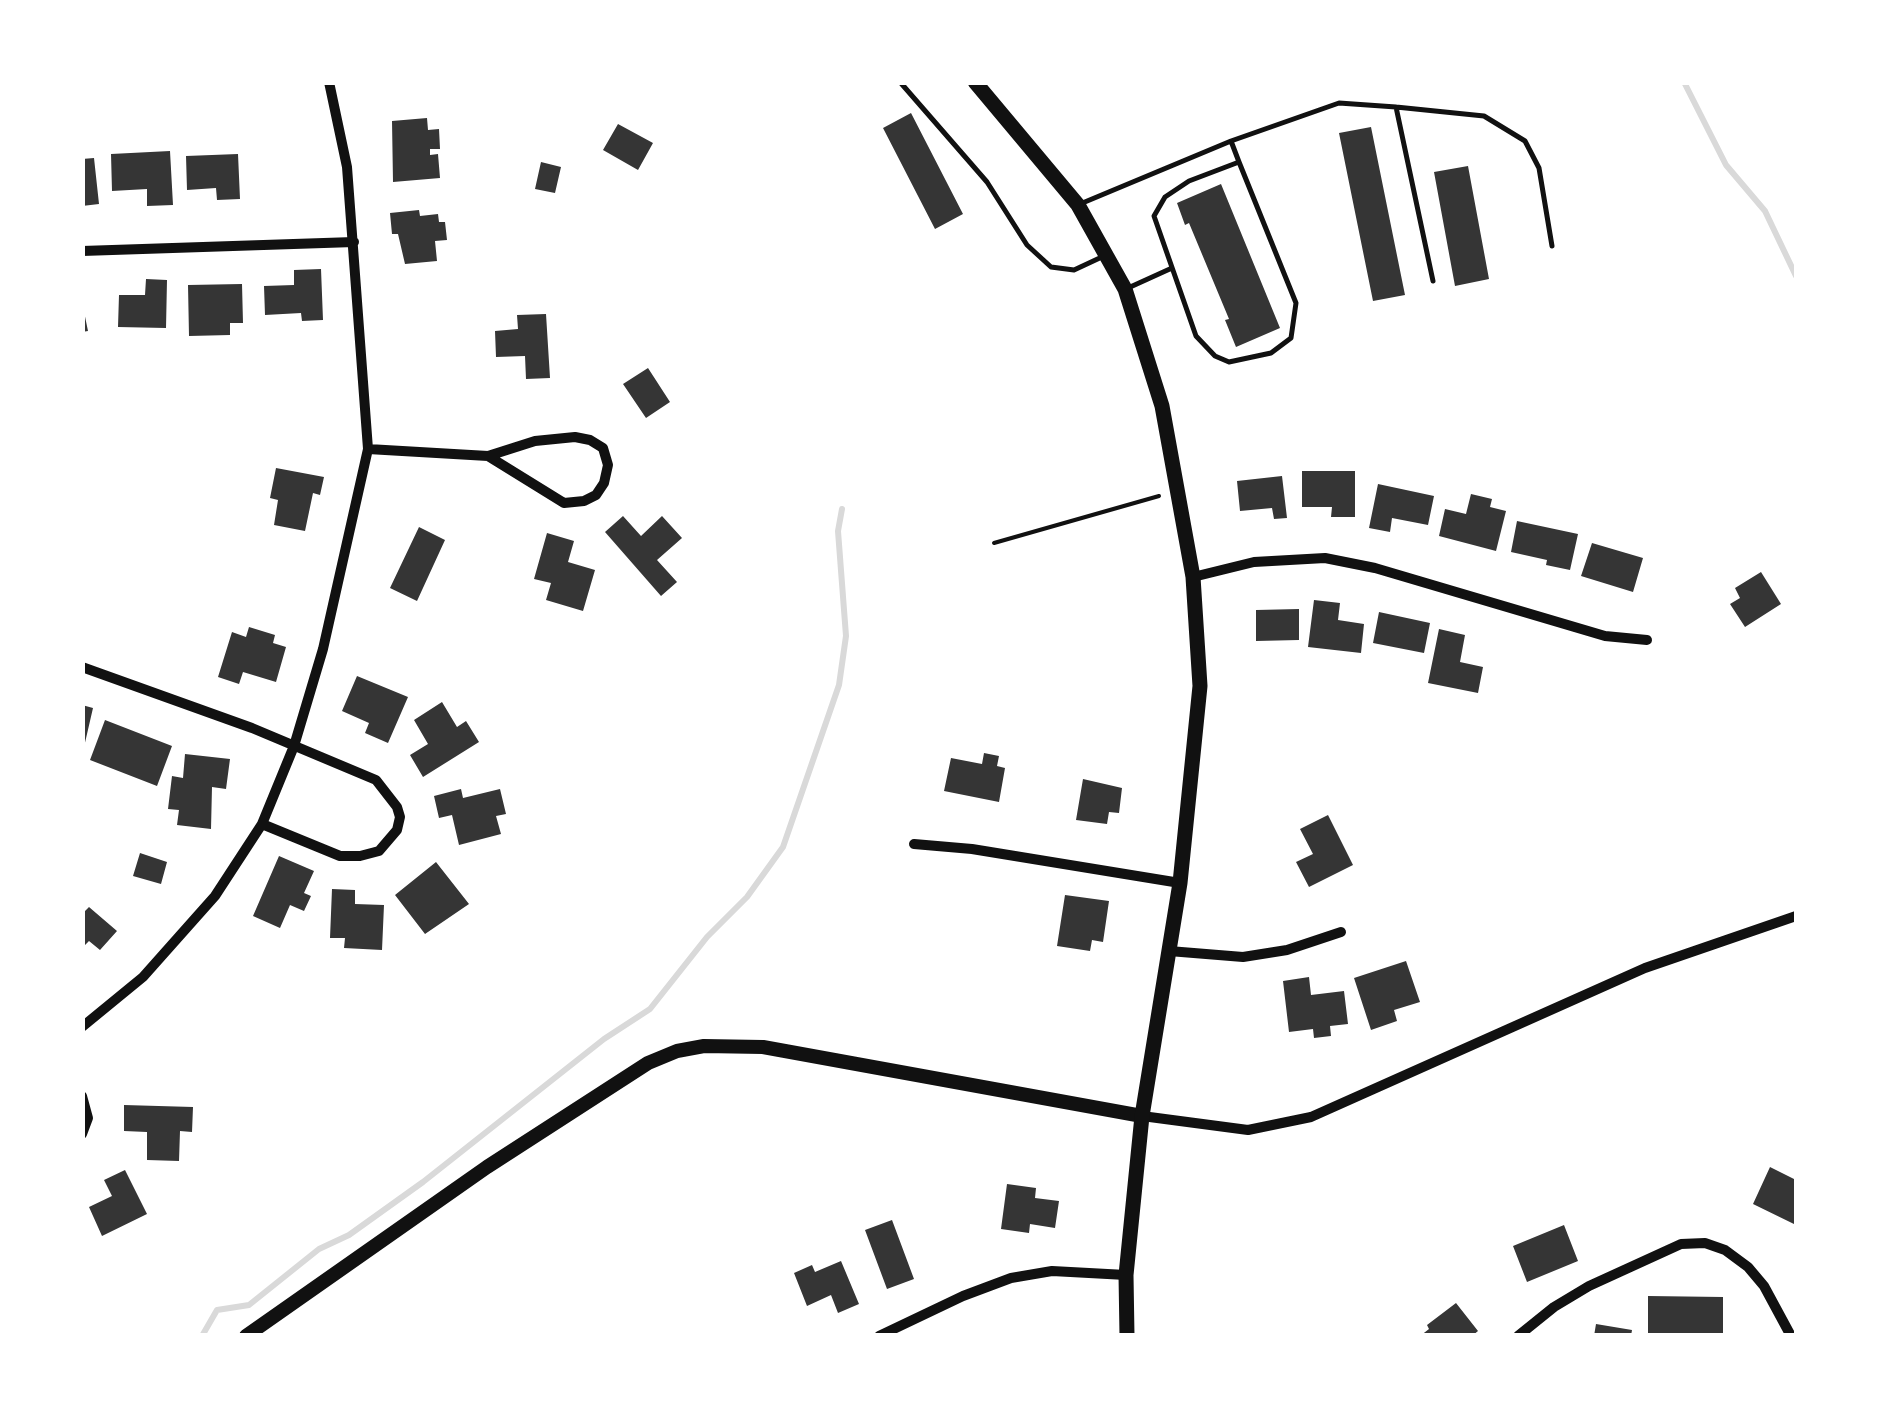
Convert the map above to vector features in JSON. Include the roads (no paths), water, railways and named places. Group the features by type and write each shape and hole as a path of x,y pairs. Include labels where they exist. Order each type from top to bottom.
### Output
{"main road":[{"path":"975,82 1078,205 1126,290 1154,374 1193,577 1200,686 1180,883 1142,1116 1126,1276 1128,1336"}],"street":[{"path":"82,1027 144,977 215,896 262,824 294,746 323,650 368,449 347,167 329,82"},
{"path":"82,252 354,242"},
{"path":"368,449 488,456 535,440 575,437 603,448 608,466 596,495 564,503 488,456"},
{"path":"1193,577 1254,562 1325,558 1375,568 1606,636 1647,640"},
{"path":"82,667 159,692 376,780 400,817 397,830 379,850 360,856 340,856 262,824"},
{"path":"914,844 972,849 1180,883"},
{"path":"246,1336 487,1167 648,1063 677,1051 704,1046 763,1047 1142,1116 1248,1130 1311,1117 1645,968 1796,916"},
{"path":"1169,951 1244,958 1287,950 1341,932"},
{"path":"82,1096 88,1118 82,1134"},
{"path":"1518,1336 1589,1286 1681,1244 1705,1243 1725,1250 1748,1267 1764,1286 1791,1336"},
{"path":"880,1336 1011,1278 1052,1271 1126,1276"}],"lane":[{"path":"900,82 987,182 1026,245 1051,266 1074,270 1107,254"},
{"path":"1078,205 1231,141 1339,102 1484,116 1525,141 1539,168 1552,246"},
{"path":"1396,107 1433,281"},
{"path":"1231,141 1240,162 1296,304 1291,338 1271,352 1229,362 1215,356 1196,336 1154,216 1164,197 1190,181 1240,162"},
{"path":"1126,290 1172,268"}],"waterway":[{"path":"1684,82 1726,165 1765,211 1796,276"},
{"path":"202,1336 217,1310 249,1305 319,1249 349,1235 423,1182 604,1039 650,1009 707,937 747,897 783,847 839,685 846,636 838,531 842,509"}]}
